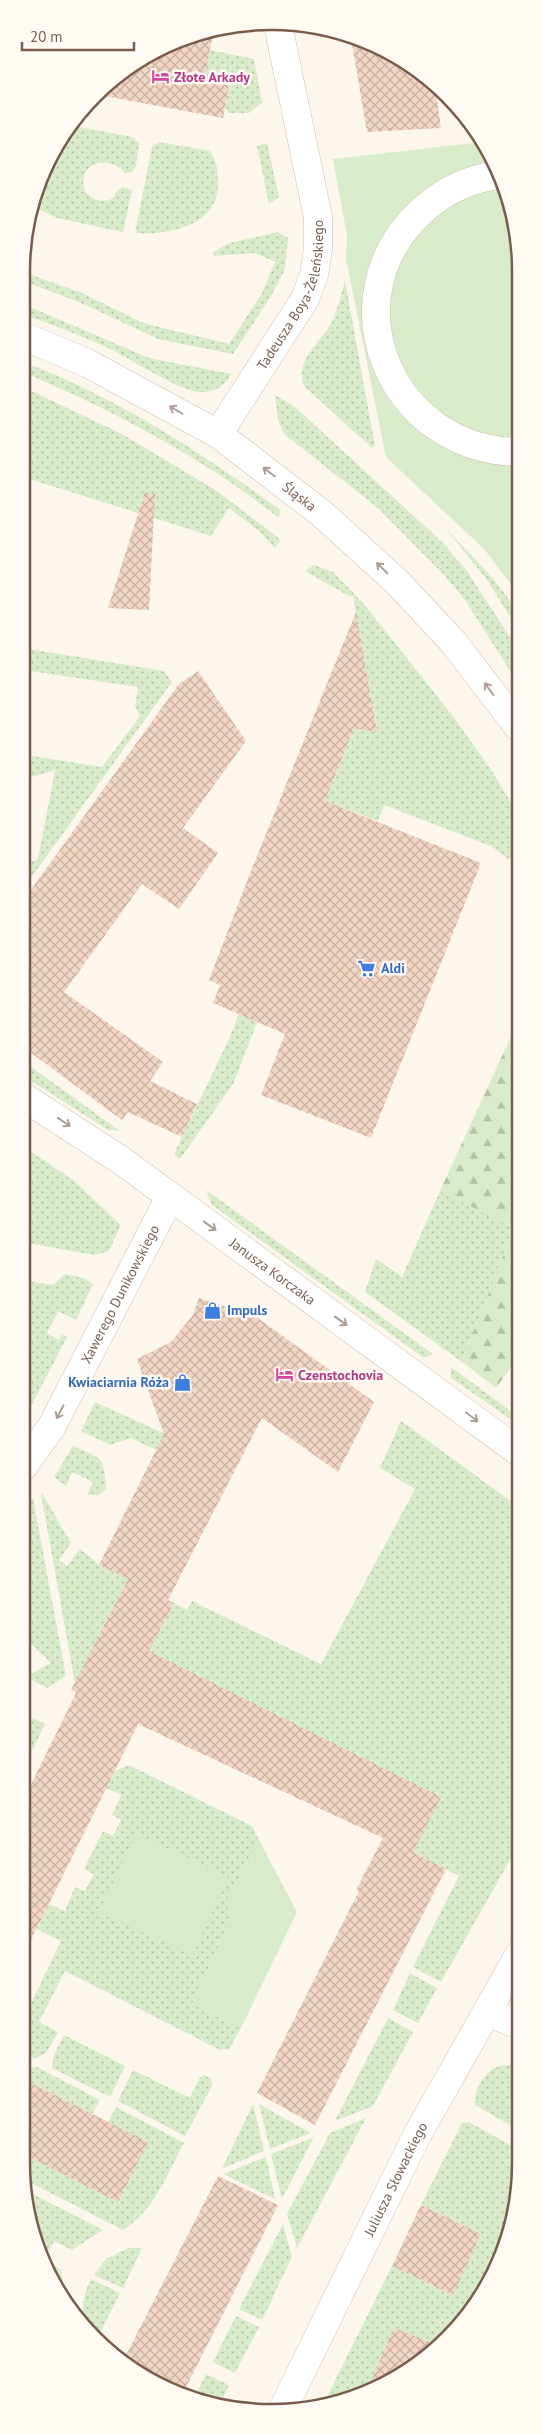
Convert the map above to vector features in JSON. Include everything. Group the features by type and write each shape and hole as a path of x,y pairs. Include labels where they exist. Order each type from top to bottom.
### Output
{"street":[{"name":"Tadeusza Boya-Żeleńskiego","path":"218,434 305,298 314,275 318,249 318,217 279,31"},
{"path":"493,176 475,180 444,194 418,214 407,227 389,255 383,271 377,304 378,337 388,369 405,398 416,411 441,431 455,439 486,449 512,451"},
{"name":"Śląska","path":"30,339 87,363 218,434 322,512 397,582 454,643 512,719"},
{"name":"Janusza Korczaka","path":"30,1101 122,1161 512,1447"},
{"name":"Xawerego Dunikowskiego","path":"30,1457 52,1426 170,1197"},
{"name":"Juliusza Słowackiego","path":"286,2403 412,2146 512,1967"},
{"path":"487,2012 512,2022"}],"green space":[{"path":"210,50 254,59 262,103 249,113 229,113 225,108 229,85 204,80"},
{"path":"78,127 133,137 139,143 136,166 132,172 125,173 111,163 96,164 89,168 83,181 85,191 94,199 102,201 113,198 117,191 123,187 132,190 123,232 57,218 38,209 55,164"},
{"path":"159,142 210,151 216,163 217,171 216,199 210,210 200,219 189,225 176,230 135,233 152,147"},
{"path":"267,143 279,197 269,204 257,146"},
{"path":"475,143 494,179 507,224 512,271 512,586 484,549 386,457 346,259 347,236 333,159"},
{"path":"278,232 288,238 285,269 271,296 233,354 158,339 79,302 30,284 30,274 82,293 143,323 229,344 262,293 275,262 255,253 214,256 213,252 229,243"},
{"path":"345,281 375,446 372,448 304,386 302,376 306,359 332,322"},
{"path":"30,307 149,358 231,374 226,382 214,390 200,392 191,390 168,381 99,344 30,317"},
{"path":"30,365 91,392 157,427 220,467 280,510 281,513 278,517 218,474 155,436 30,375"},
{"path":"30,390 122,434 217,491 281,540 275,548 259,531 229,508 211,536 30,479"},
{"path":"275,395 295,407 442,542 467,571 512,640 512,674 465,600 445,576 378,508 284,434 278,420"},
{"path":"447,530 508,598 512,605 512,620 487,580"},
{"path":"314,565 333,572 363,603 452,715 492,771 512,804 512,857 508,859 491,846 384,805 378,821 341,807 233,1084 180,1159 174,1154 229,1039 348,744 350,727 377,731 353,596 349,596 305,571"},
{"path":"30,649 164,671 172,682 30,879 30,862 38,859 55,770 32,777 30,776 30,765 32,756 102,767 140,716 135,706 138,687 30,671"},
{"path":"512,1034 512,1227 440,1191"},
{"path":"30,1066 120,1131 108,1130 30,1080"},
{"path":"30,1151 73,1180 121,1225 109,1251 94,1255 30,1243"},
{"path":"206,1190 433,1354 424,1358 212,1205"},
{"path":"440,1191 512,1227 512,1233 462,1362 365,1292 376,1259 402,1277"},
{"path":"512,1233 512,1366 496,1388 462,1362"},
{"path":"65,1274 84,1278 93,1284 76,1320 58,1311 47,1333 59,1340 62,1334 67,1337 30,1408 30,1281 53,1285"},
{"path":"451,1367 512,1412 512,1420 451,1378"},
{"path":"95,1402 172,1437 164,1454 131,1438 110,1445 81,1431"},
{"path":"401,1421 512,1502 512,1856 441,1982 413,1967 459,1876 413,1852 147,1655 174,1603 187,1610 192,1601 321,1664 415,1489 380,1468"},
{"path":"73,1446 96,1456 100,1460 104,1470 106,1489 98,1495 87,1495 93,1482 72,1472 66,1486 54,1477"},
{"path":"41,1494 71,1543 59,1560 67,1566 80,1549 99,1565 128,1579 75,1683"},
{"path":"33,1498 66,1676 47,1688 30,1679 30,1675 51,1663 30,1643 30,1501"},
{"path":"30,1716 45,1724 30,1755"},
{"path":"129,1765 252,1826 259,1840 227,1900 230,1922 192,2004 241,2028 229,2049 220,2050 65,1971 39,2022 58,2032 46,2053 34,2059 30,2057 30,2006 61,1941 37,1929 49,1904 65,1911 75,1887 85,1891 94,1874 84,1869 103,1831 113,1836 121,1820 112,1815 121,1795 106,1788 115,1771"},
{"path":"136,1834 228,1877 192,1955 99,1912"},
{"path":"259,1840 297,1912 241,2028 192,2004 230,1922 227,1900"},
{"path":"410,1973 437,1988 418,2023 393,2010"},
{"path":"388,2018 413,2032 373,2106 335,2121"},
{"path":"64,2035 125,2066 110,2097 52,2068 54,2055"},
{"path":"512,2065 512,2126 475,2105 476,2093 481,2081 494,2068"},
{"path":"37,2067 100,2100 92,2114 30,2083 30,2068"},
{"path":"133,2070 190,2098 200,2077 205,2075 211,2079 212,2086 185,2136 118,2101"},
{"path":"253,2104 264,2151 222,2169"},
{"path":"259,2104 311,2133 270,2149"},
{"path":"116,2107 184,2143 159,2191 143,2213 123,2230 31,2183 30,2152 148,2142 108,2122"},
{"path":"366,2118 297,2248 287,2214 330,2133"},
{"path":"469,2122 512,2146 510,2194 504,2225 487,2270 462,2310 418,2354 378,2379 363,2386 327,2397 392,2266 453,2294 481,2234 421,2205 462,2123"},
{"path":"314,2137 283,2197 281,2196 271,2154"},
{"path":"266,2157 275,2199 223,2174"},
{"path":"32,2194 103,2230 72,2250 54,2241 47,2253 38,2225"},
{"path":"283,2224 292,2257 262,2320 239,2309"},
{"path":"128,2248 142,2248 123,2288 94,2275 106,2259"},
{"path":"53,2265 61,2270 63,2286"},
{"path":"91,2279 120,2293 100,2332 82,2312 86,2291"},
{"path":"236,2316 259,2327 235,2373 213,2362"},
{"path":"206,2374 229,2385 223,2399 197,2392"}],"building":[{"name":"Złote Arkady","path":"212,37 204,80 229,85 223,118 106,96 124,80 151,62 179,48"},
{"path":"352,44 392,62 418,80 437,97 441,128 367,132"},
{"path":"145,492 155,494 149,610 108,608"},
{"name":"Aldi","path":"356,612 377,732 354,728 325,801 481,863 371,1138 261,1095 285,1034 213,1003 220,985 209,980"},
{"path":"198,671 246,741 183,828 218,853 179,909 142,884 64,992 163,1062 150,1081 197,1104 182,1137 128,1112 122,1120 30,1052 30,891 179,684"},
{"path":"199,1298 255,1316 374,1402 338,1472 262,1418 168,1600 174,1603 149,1651 441,1797 413,1852 446,1869 315,2125 257,2093 359,1891 356,1890 383,1838 138,1724 30,1942 30,1787 76,1693 71,1690 128,1579 99,1565 164,1434 137,1359 171,1342 193,1315"},
{"path":"30,2083 148,2142 118,2202 30,2158"},
{"path":"218,2176 278,2205 185,2388 150,2372 126,2355"},
{"path":"421,2205 481,2234 453,2295 392,2266"},
{"path":"394,2328 431,2343 392,2372 370,2383"}],"place":[{"name":"Złote Arkady","path":"160,77"},
{"name":"Aldi","path":"367,968"},
{"name":"Impuls","path":"213,1310"},
{"name":"Czenstochovia","path":"284,1375"},
{"name":"Kwiaciarnia Róża","path":"183,1382"}]}
